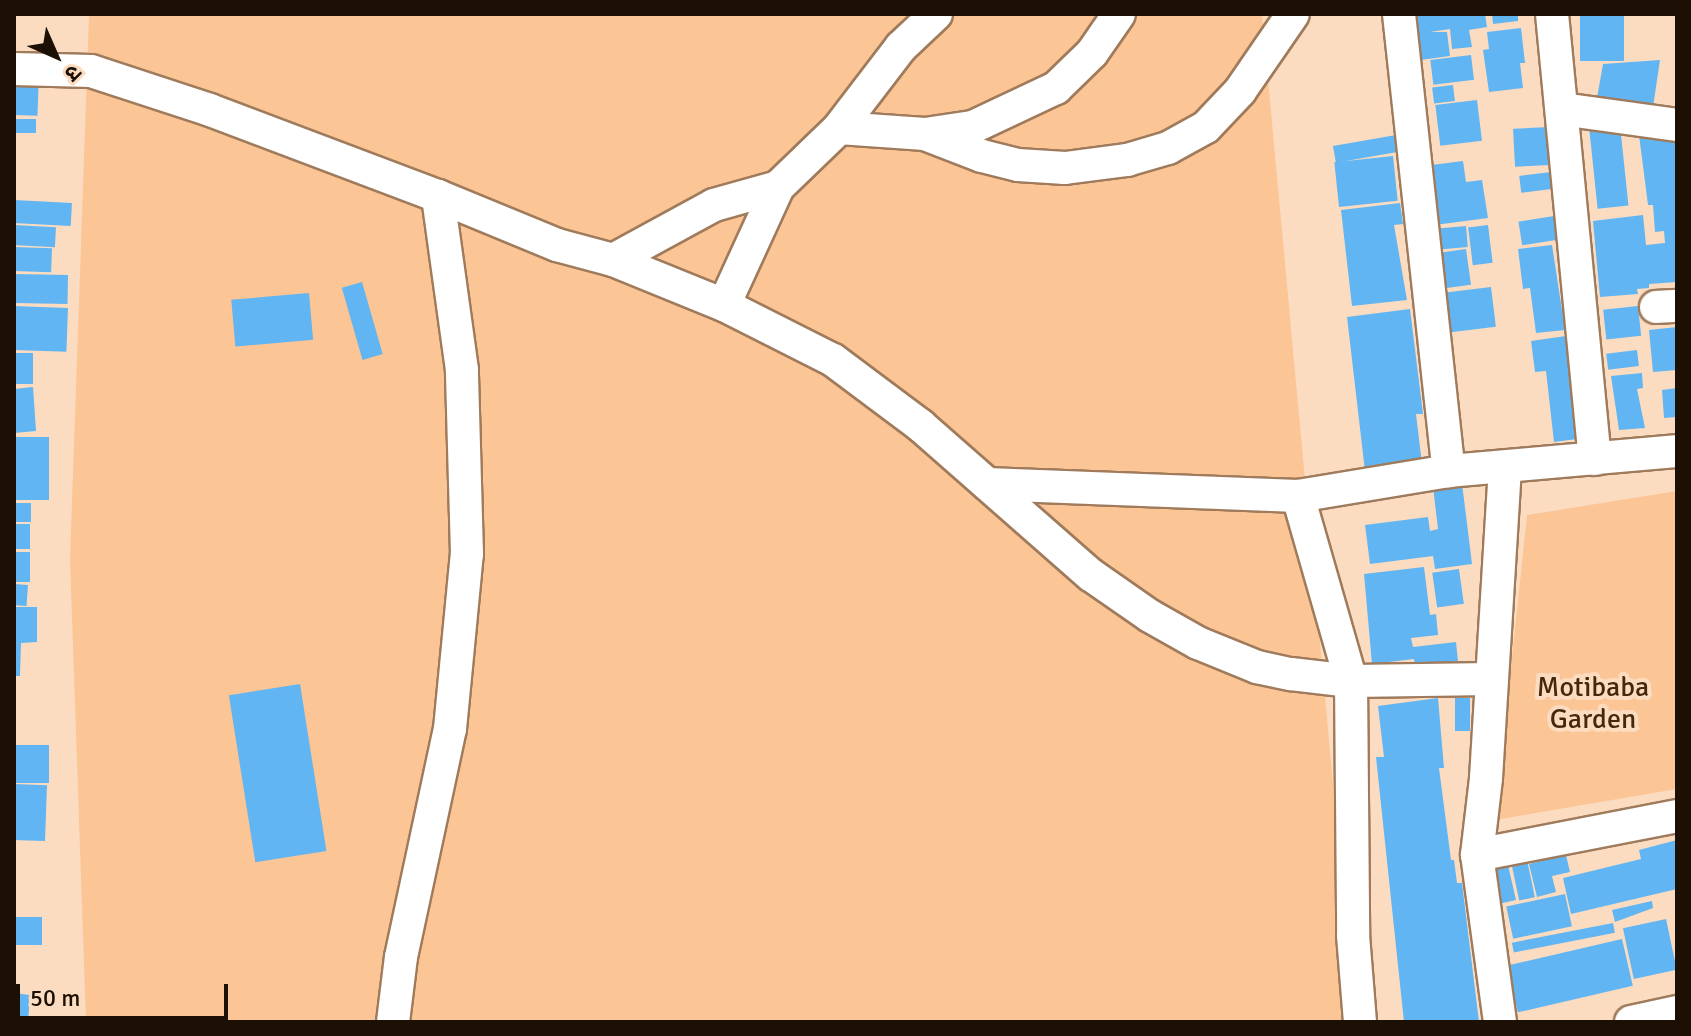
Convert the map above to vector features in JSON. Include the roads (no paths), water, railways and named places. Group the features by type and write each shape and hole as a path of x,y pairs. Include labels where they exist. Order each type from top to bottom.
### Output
{"street":[{"path":"724,305 778,187 839,128 901,47 936,14"},
{"path":"839,128 925,134 973,127 1056,88 1092,53 1119,14"},
{"path":"925,134 1018,165 1065,168 1127,160 1168,148 1206,127 1240,91 1293,14"},
{"path":"1399,14 1449,471"},
{"path":"1552,14 1595,459"},
{"path":"14,69 91,71 210,110 438,196 557,245 613,260 724,305 833,360 877,390 1091,575 1150,616 1198,643 1257,667 1351,681 1492,679"},
{"path":"1562,109 1677,125"},
{"path":"613,260 714,205 778,187"},
{"path":"393,1022 401,957 450,729 467,554 462,370 438,196"},
{"path":"987,484 1298,496 1449,471 1677,451"},
{"path":"1500,1022 1477,855 1505,468"},
{"path":"1298,496 1351,681 1353,935 1360,1022"},
{"path":"1477,855 1677,816"},
{"path":"1631,1022 1677,1012"}],"park label":[{"name":"Motibaba Garden","path":"1593,703"}]}
